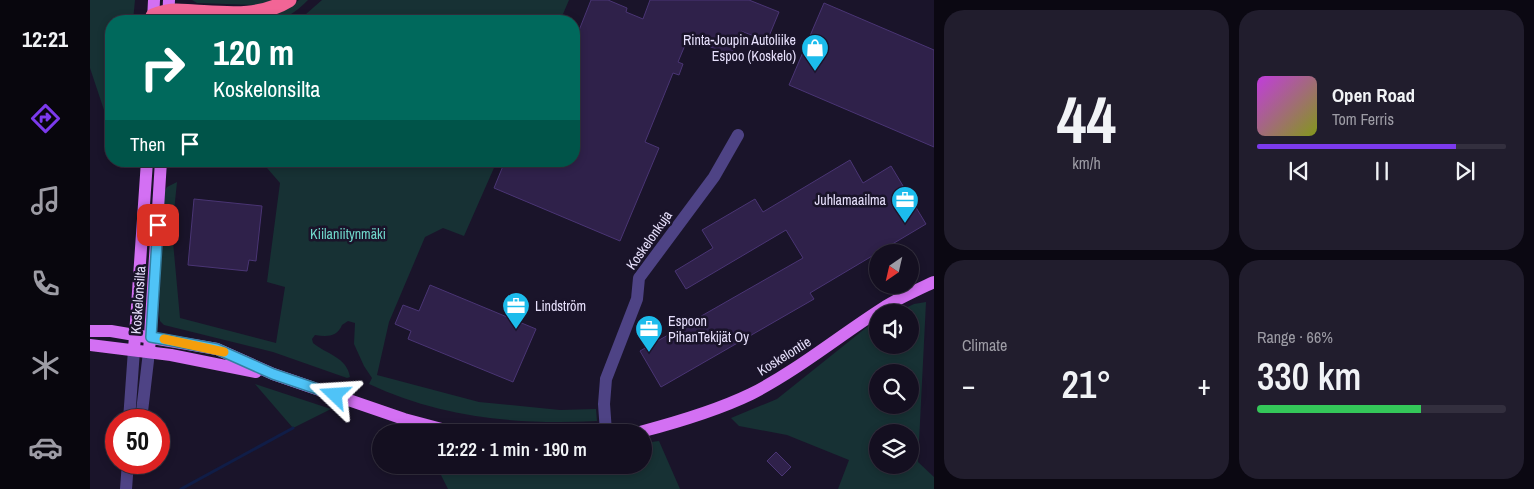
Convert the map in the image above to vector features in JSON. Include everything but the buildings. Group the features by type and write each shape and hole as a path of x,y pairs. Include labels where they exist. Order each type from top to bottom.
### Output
{"highway":[{"path":"162,14 243,14 267,11 289,0"}],"main road":[{"path":"154,0 162,14"},
{"name":"Koskelonsilta","path":"134,350 147,167"},
{"name":"Koskelonsilta","path":"149,352 161,167"},
{"name":"Koskelontie","path":"652,429 720,408 752,394 885,307 934,282"},
{"path":"90,331 111,331 217,349 273,374 420,424"},
{"path":"90,345 149,352 273,374"}],"street":[{"name":"Koskelonkuja","path":"605,424 604,404 606,379 637,300 639,278 714,178 738,135"},
{"path":"130,409 134,350"},
{"path":"142,409 149,352"},
{"path":"126,489 127,474"}],"green space":[{"path":"90,0 135,0 134,15 105,15 105,113 90,68"},
{"path":"192,0 276,0 255,5 197,3"},
{"path":"299,0 308,0 290,15 273,15 287,9"},
{"path":"322,0 569,0 563,15 305,15"},
{"name":"Kiilaniitynmäki","path":"266,167 494,167 464,236 443,228 425,237 389,322 377,375 479,402 560,410 596,409 597,421 539,422 481,417 452,412 396,396 369,384 372,378 354,344 355,323 348,321 334,334 327,336 315,335 312,339 313,343 318,347 345,365 350,377 347,378 273,352 164,325 160,321 159,315 164,192 167,187 177,182 172,231 180,318 276,343 285,287 267,282 280,183"},
{"path":"926,302 919,442 919,424 869,424 869,474 919,474 919,463 934,477 934,489 838,489 849,460 787,435 739,426 731,418 777,399 869,326 869,354 919,354 919,304 914,304"},
{"path":"255,384 331,409 293,428"},
{"path":"659,441 680,489 448,489 440,474 652,474 652,442"}],"waterway":[{"path":"181,489 293,428"}],"slow traffic":[{"path":"164,339 224,352"}],"place":[{"name":"Rinta-Joupin Autoliike Espoo (Koskelo)","path":"815,72"},
{"name":"Juhlamaailma","path":"905,224"},
{"name":"Lindström","path":"516,330"},
{"name":"Espoon PihanTekijät Oy","path":"649,353"}],"route":[{"path":"158,225 151,337 217,349 273,374 335,395"}]}
